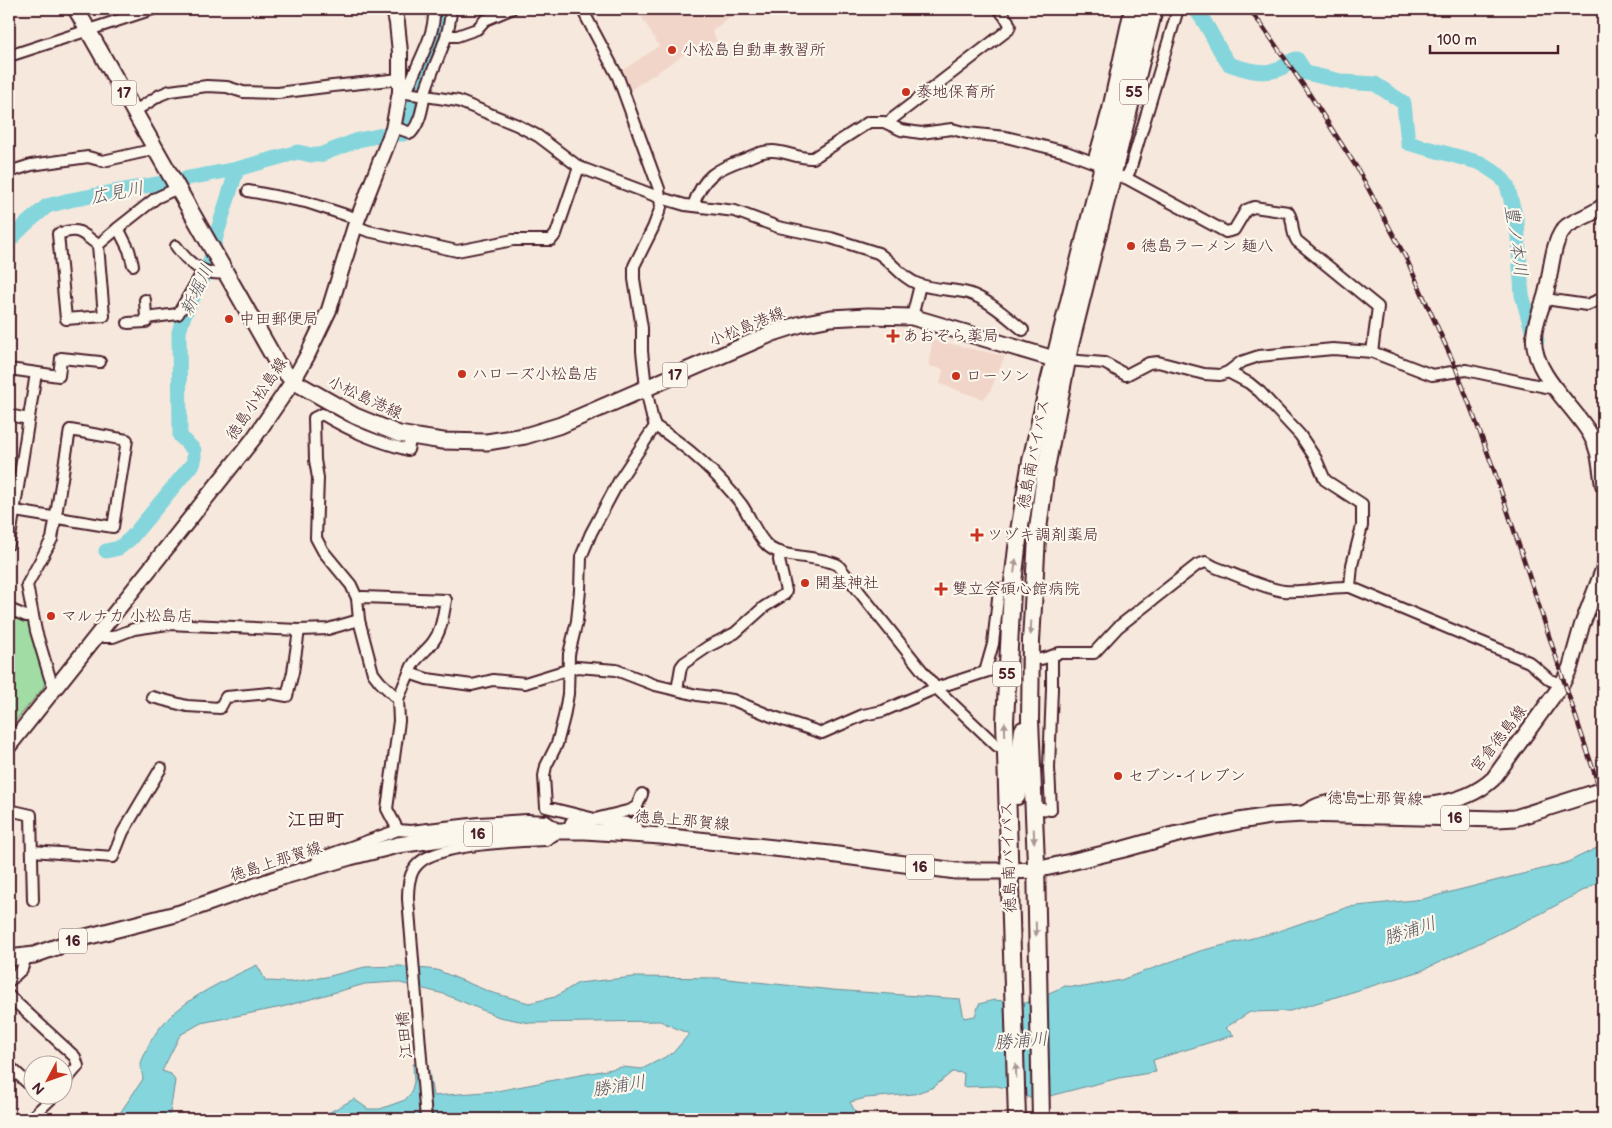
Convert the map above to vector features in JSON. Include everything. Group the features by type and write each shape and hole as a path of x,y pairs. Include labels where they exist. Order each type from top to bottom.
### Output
{"highway":[{"name":"徳島南バイパス","path":"1109,169 1142,9"},
{"name":"徳島南バイパス","path":"1041,1119 1030,686 1033,594 1042,492 1039,465 1060,360 1109,169 1154,9"},
{"name":"徳島南バイパス","path":"1017,1119 1013,870 1005,721 1012,592 1019,531 1027,485 1039,465"},
{"path":"1013,870 1018,774 1030,686"}],"main road":[{"name":"小松島港線","path":"76,9 277,363 293,381 355,416 399,434 443,441 488,442 525,436 561,425 773,333 801,324 832,318 868,316 912,317 1060,360"},
{"name":"徳島小松島線","path":"9,746 254,438 293,381 329,310 357,223 388,144 401,129 404,89 394,9"},
{"path":"1603,206 1594,213 1566,227 1559,234 1545,299 1535,329 1534,342 1537,356 1555,389 1579,417 1592,436 1600,460 1603,477"},
{"name":"宮倉徳島線","path":"1303,814 1320,805 1338,803 1417,807 1437,804 1479,791 1493,779 1562,684 1570,668 1582,625 1603,570"},
{"name":"徳島上那賀線","path":"9,958 26,957 82,938 180,913 314,867 398,845 433,839 562,830 639,834 830,854 956,871 1035,871 1124,850 1174,835 1270,816 1303,814 1498,819 1524,816 1603,790"}],"street":[{"path":"9,56 153,9"},
{"path":"404,89 431,31 435,17 434,9"},
{"path":"401,129 411,133 419,122 422,114 423,95 447,36 451,9"},
{"path":"447,36 457,36 477,30 485,20 511,9"},
{"path":"582,9 618,77 659,189 661,208 634,266 634,279 642,328 642,351 646,388 655,426 673,437 723,484 748,514 764,542 770,548 780,552 830,561 838,565 936,688 997,746"},
{"path":"889,124 892,119 1008,30 1010,26 999,9"},
{"path":"1109,169 1108,108 1130,9"},
{"path":"1109,169 1134,156 1178,9"},
{"path":"135,111 170,91 207,86 227,87 243,92 278,94 333,86 404,89 423,95 458,101 517,125 538,136 579,167 660,198 693,206 735,211 778,227 830,238 860,247 885,258 910,280 920,285 966,293 981,298 1023,330"},
{"path":"693,206 705,180 723,166 773,150 803,159 813,158 870,122 877,121 902,130 921,133 952,129 967,133 1006,137 1066,152 1109,169 1226,232 1234,230 1246,210 1254,206 1288,212 1292,218 1292,234 1297,241 1378,307 1372,352"},
{"path":"9,172 31,165 88,157 103,160 156,148"},
{"path":"248,191 306,202 357,223 368,231 457,251 513,240 551,240 556,234 579,167"},
{"path":"98,245 175,183"},
{"path":"118,228 129,250 133,265"},
{"path":"78,230 98,245 104,316 66,319 58,234 78,230"},
{"path":"176,246 189,261 203,271 216,275 226,274"},
{"path":"146,318 178,314 203,271"},
{"path":"912,317 920,285"},
{"path":"1545,299 1586,305 1603,298"},
{"path":"128,323 146,322 145,300"},
{"path":"1060,360 1104,363 1126,375 1149,363 1158,362 1204,374 1220,375 1228,372 1241,362 1259,356 1333,349 1372,352 1432,375 1466,370 1555,389"},
{"path":"9,369 59,376 61,358 100,362"},
{"path":"1228,372 1250,383 1300,435 1316,458 1325,480 1362,504 1362,526 1352,565 1350,587"},
{"path":"9,544 11,511 36,373"},
{"path":"398,699 373,673 359,620 357,598 351,585 323,551 316,538 318,478 314,460 314,418 322,414 347,429 378,442 408,450 411,436"},
{"path":"9,415 28,419"},
{"path":"639,834 635,824 595,819 546,808 544,776 546,766 560,734 568,694 571,641 577,620 580,590 580,557 620,479 655,426"},
{"path":"11,511 56,517 113,527 126,440 70,430 56,517 52,539 27,585 33,616 54,688"},
{"path":"676,690 681,667 684,663 709,646 736,633 764,607 785,594 780,552"},
{"path":"1041,659 1059,653 1094,652 1118,627 1197,565 1206,562 1275,589 1286,591 1337,586 1350,587 1529,662 1550,680 1562,684"},
{"path":"984,672 993,644 999,589 1012,592"},
{"path":"357,598 363,596 446,600 440,630 432,644 416,658 398,699 399,721 387,809 398,830"},
{"path":"9,609 26,616 33,616"},
{"path":"97,634 104,637 113,637 134,629 168,624 299,630 328,629 359,620"},
{"path":"152,697 188,706 220,708 226,696 270,693 287,696 293,672 299,630"},
{"path":"1033,808 1051,810 1048,768 1052,656"},
{"path":"410,673 427,679 472,686 493,680 525,683 577,667 616,670 655,685 733,700 822,733 863,715 883,711 936,688 996,669"},
{"path":"32,851 113,857 123,832 161,768"},
{"path":"595,819 631,810 637,806 642,794"},
{"path":"9,810 31,815 33,900"},
{"name":"江田橋","path":"426,1119 408,888 413,871 424,858 439,853 477,845 546,840 571,822 595,819"},
{"path":"314,867 318,859 398,830 411,831 479,823 527,820 546,821 562,830"},
{"path":"9,981 22,968 26,957"},
{"path":"9,996 75,1057 78,1066 72,1073"},
{"path":"9,1066 22,1078"},
{"path":"30,1119 41,1106"}],"shaded area":[{"name":"小松島自動車教習所","path":"637,9 742,9 712,31 717,42 706,44 683,55 629,91 620,72 659,46"},
{"path":"932,340 1005,356 989,394 982,399 940,384 943,369 929,366"}],"green space":[{"path":"9,613 29,621 45,683 14,723 9,721"}],"water":[{"name":"勝浦川","path":"1603,845 1603,879 1542,913 1421,971 1290,1011 1250,1012 1225,1028 1234,1035 1153,1060 1156,1072 1119,1078 1034,1100 1012,1089 996,1086 963,1087 964,1073 952,1072 934,1087 914,1094 866,1098 850,1102 859,1119 813,1119 686,1113 614,1119 317,1119 354,1099 368,1109 380,1109 405,1100 411,1093 414,1082 413,1064 428,1065 433,1096 497,1091 622,1067 642,1069 673,1053 689,1034 660,1021 530,1023 499,1017 444,994 396,982 365,984 282,1007 201,1023 180,1035 162,1071 171,1074 175,1081 169,1119 116,1119 143,1079 141,1062 153,1037 164,1023 192,999 257,965 266,981 291,982 326,977 365,967 400,966 437,970 490,992 529,1003 555,997 578,983 634,977 718,978 833,990 960,999 964,1018 975,1016 979,1004 994,1000 1026,1003 1065,986 1084,987 1121,980 1200,951 1273,933 1348,907 1423,899 1566,863"}],"waterway":[{"name":"新堀川","path":"400,134 403,134 411,116 441,26 443,9"},
{"name":"豊ノ本川","path":"1195,9 1205,22 1229,64 1265,72 1280,69 1297,59 1306,73 1345,82 1375,84 1404,103 1408,143 1481,163 1500,176 1507,185 1517,223 1522,295 1532,330 1537,340"},
{"name":"広見川","path":"9,241 47,206 237,169 298,152 320,155 358,140 383,135"},
{"name":"新堀川","path":"106,551 119,548 131,538 194,462 194,450 180,436 179,332 184,315 209,266 237,169"},
{"path":"855,1115 869,1119"}],"tunnel":[{"path":"1003,667 1035,660"}],"railway":[{"path":"1248,9 1261,24 1308,92 1357,168 1406,258 1455,366 1494,470 1603,799"}],"place":[{"name":"小松島自動車教習所","path":"672,50"},
{"name":"泰地保育所","path":"906,92"},
{"name":"徳島ラーメン 麺八","path":"1131,246"},
{"name":"中田郵便局","path":"229,319"},
{"name":"あおぞら薬局","path":"893,336"},
{"name":"ハローズ小松島店","path":"462,374"},
{"name":"ローソン","path":"956,376"},
{"name":"ツヅキ調剤薬局","path":"977,535"},
{"name":"開基神社","path":"805,583"},
{"name":"雙立会碩心館病院","path":"941,589"},
{"name":"マルナカ 小松島店","path":"51,616"},
{"name":"セブン-イレブン","path":"1118,776"}],"district":[{"name":"江田町","path":"316,820"}]}
